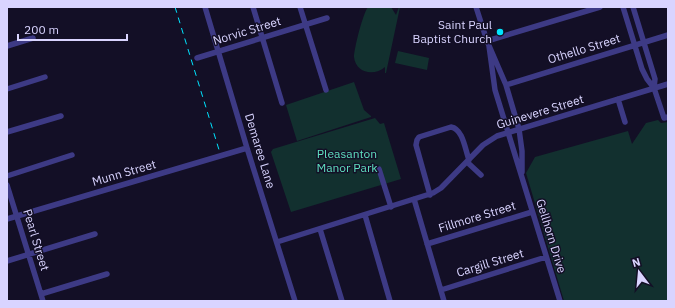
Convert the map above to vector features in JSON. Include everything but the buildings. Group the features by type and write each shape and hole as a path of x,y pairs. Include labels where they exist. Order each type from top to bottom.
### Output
{"street":[{"name":"Demaree Lane","path":"205,7 295,301"},
{"path":"253,7 282,103"},
{"path":"300,7 326,90"},
{"name":"Gellhorn Drive","path":"476,7 488,44 506,85 519,129 522,151 522,177"},
{"path":"488,44 600,7"},
{"path":"622,7 642,69 646,91"},
{"path":"633,7 655,79 654,88"},
{"name":"Norvic Street","path":"197,58 327,18"},
{"name":"Othello Street","path":"506,85 668,35"},
{"path":"7,46 33,38"},
{"name":"Gellhorn Drive","path":"488,44 495,90 560,301"},
{"path":"642,69 654,88 666,117"},
{"path":"7,89 45,77"},
{"name":"Guinevere Street","path":"277,242 430,194 441,188 487,142 497,136 668,84"},
{"path":"618,99 625,122"},
{"path":"7,132 61,116"},
{"path":"430,194 416,145 420,136 451,127 456,128 459,131 468,161 481,175"},
{"name":"Munn Street","path":"7,219 247,148"},
{"path":"7,176 72,155"},
{"path":"379,169 391,207"},
{"name":"Pearl Street","path":"7,185 43,301"},
{"path":"414,200 444,301"},
{"name":"Fillmore Street","path":"427,244 532,212"},
{"path":"365,215 390,301"},
{"path":"320,229 342,301"},
{"path":"7,261 95,234"},
{"name":"Cargill Street","path":"441,290 546,257"},
{"path":"41,294 108,274"}],"green space":[{"path":"368,7 391,7 396,15 400,7 386,73 385,67 376,72 366,72 355,63 354,53 357,39"},
{"path":"398,51 429,58 427,70 395,63"},
{"path":"354,82 364,110 371,117 297,141 286,105"},
{"name":"Pleasanton Manor Park","path":"375,118 380,124 384,123 401,179 291,212 271,152 273,149"},
{"path":"658,120 661,123 668,122 668,301 564,301 526,173 535,157 628,131 632,144 646,123"}],"railway":[{"path":"175,7 220,153"}],"place":[{"name":"Saint Paul Baptist Church","path":"500,32"}]}
